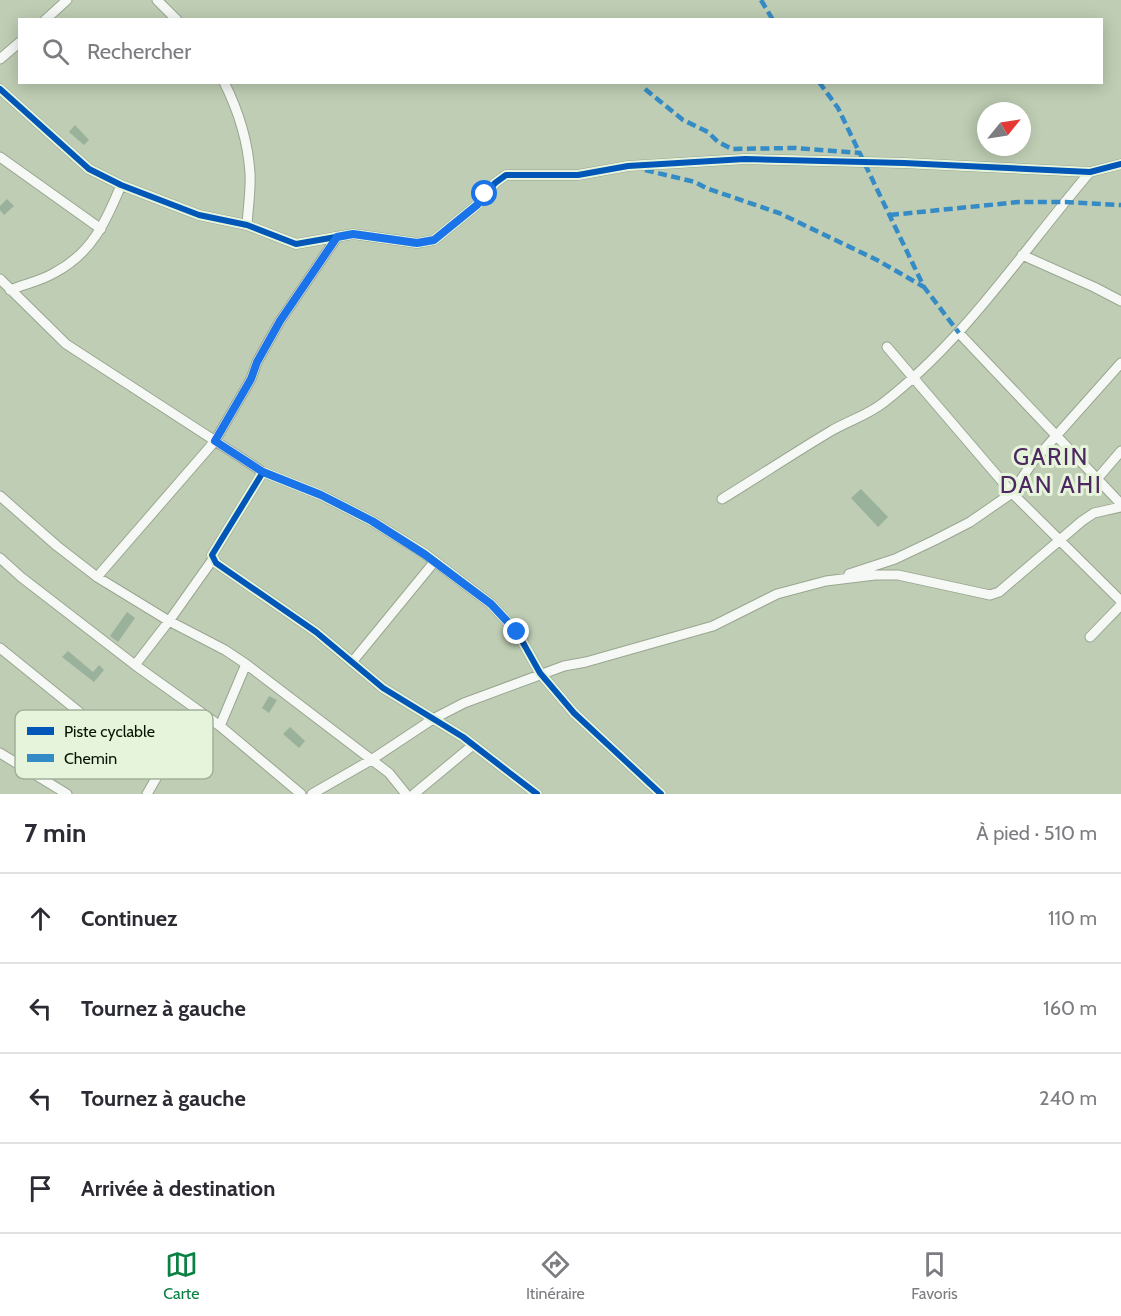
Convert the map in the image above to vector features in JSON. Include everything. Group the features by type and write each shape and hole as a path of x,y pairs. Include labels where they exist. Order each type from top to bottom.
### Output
{"street":[{"path":"47,18 67,0"},
{"path":"157,0 175,18"},
{"path":"0,59 18,44"},
{"path":"225,84 246,141 250,174 248,225"},
{"path":"0,89 89,169 121,185 199,215 248,225 296,244 353,234 417,243 434,240 477,205 495,183 506,175 578,175 628,166 751,159 904,163 1090,172 1121,164"},
{"path":"0,157 101,229"},
{"path":"722,499 831,431 876,408 912,377 959,333 1090,172"},
{"path":"10,290 55,273 89,248 101,229 121,185"},
{"path":"97,577 215,441 251,379 257,362 280,321 337,237"},
{"path":"1022,255 1121,301"},
{"path":"0,279 66,344 263,472 321,495 372,521 435,561 491,604 517,632 540,674 574,713 661,794"},
{"path":"826,581 875,575 898,575 990,595 1008,587 1082,521 1094,513 1121,506 959,333"},
{"path":"887,347 1012,493 1121,603 1090,637"},
{"path":"312,794 371,760 433,718 464,703 540,674 712,626 777,594 895,559 969,522 1012,493 1032,463 1121,363"},
{"path":"1096,479 1121,451"},
{"path":"135,665 213,559 212,555 263,472"},
{"path":"0,496 57,546 97,577 246,664 389,773 406,794"},
{"path":"0,558 21,577 135,665 198,710"},
{"path":"213,559 316,632 383,688 473,745 537,794"},
{"path":"353,661 435,561"},
{"path":"0,648 77,710"},
{"path":"220,726 246,664"},
{"path":"213,721 301,794"},
{"path":"414,794 473,745"},
{"path":"0,753 15,762"},
{"path":"42,779 67,794"},
{"path":"147,794 155,779"}],"building":[{"path":"75,125 89,140 84,145 69,132"},
{"path":"7,199 14,206 4,215 0,206"},
{"path":"861,489 888,517 878,527 851,498"},
{"path":"127,612 135,618 118,642 110,636"},
{"path":"68,651 93,672 99,665 104,670 94,682 62,657"},
{"path":"269,696 277,700 269,713 262,708"},
{"path":"290,727 305,741 299,748 283,734"}],"marked path":[{"path":"761,0 772,18"},
{"path":"820,84 838,108 924,287 959,333"},
{"path":"645,89 683,120 708,132 718,142 732,149 795,148 861,153"},
{"path":"645,170 695,182 706,188 779,213 877,260 924,287"},
{"path":"890,215 1019,202 1121,205"}],"cycle path":[{"path":"0,89 89,169 121,185 199,215 247,225 296,244 353,234 417,243 434,240 477,205 495,183 506,175 578,175 628,166 745,159 904,163 1090,172 1121,164"},
{"path":"537,794 463,737 383,688 316,632 216,563 212,555 263,472 321,495 372,521 424,553 491,604 517,632 540,673 574,713 661,794"}],"district":[{"name":"GARIN DAN AHI","path":"1051,470"}],"route":[{"path":"485,194 477,205 434,240 417,243 353,234 337,237 280,321 257,362 251,379 215,441 263,472 321,495 372,521 452,574 491,604 517,632"}]}
